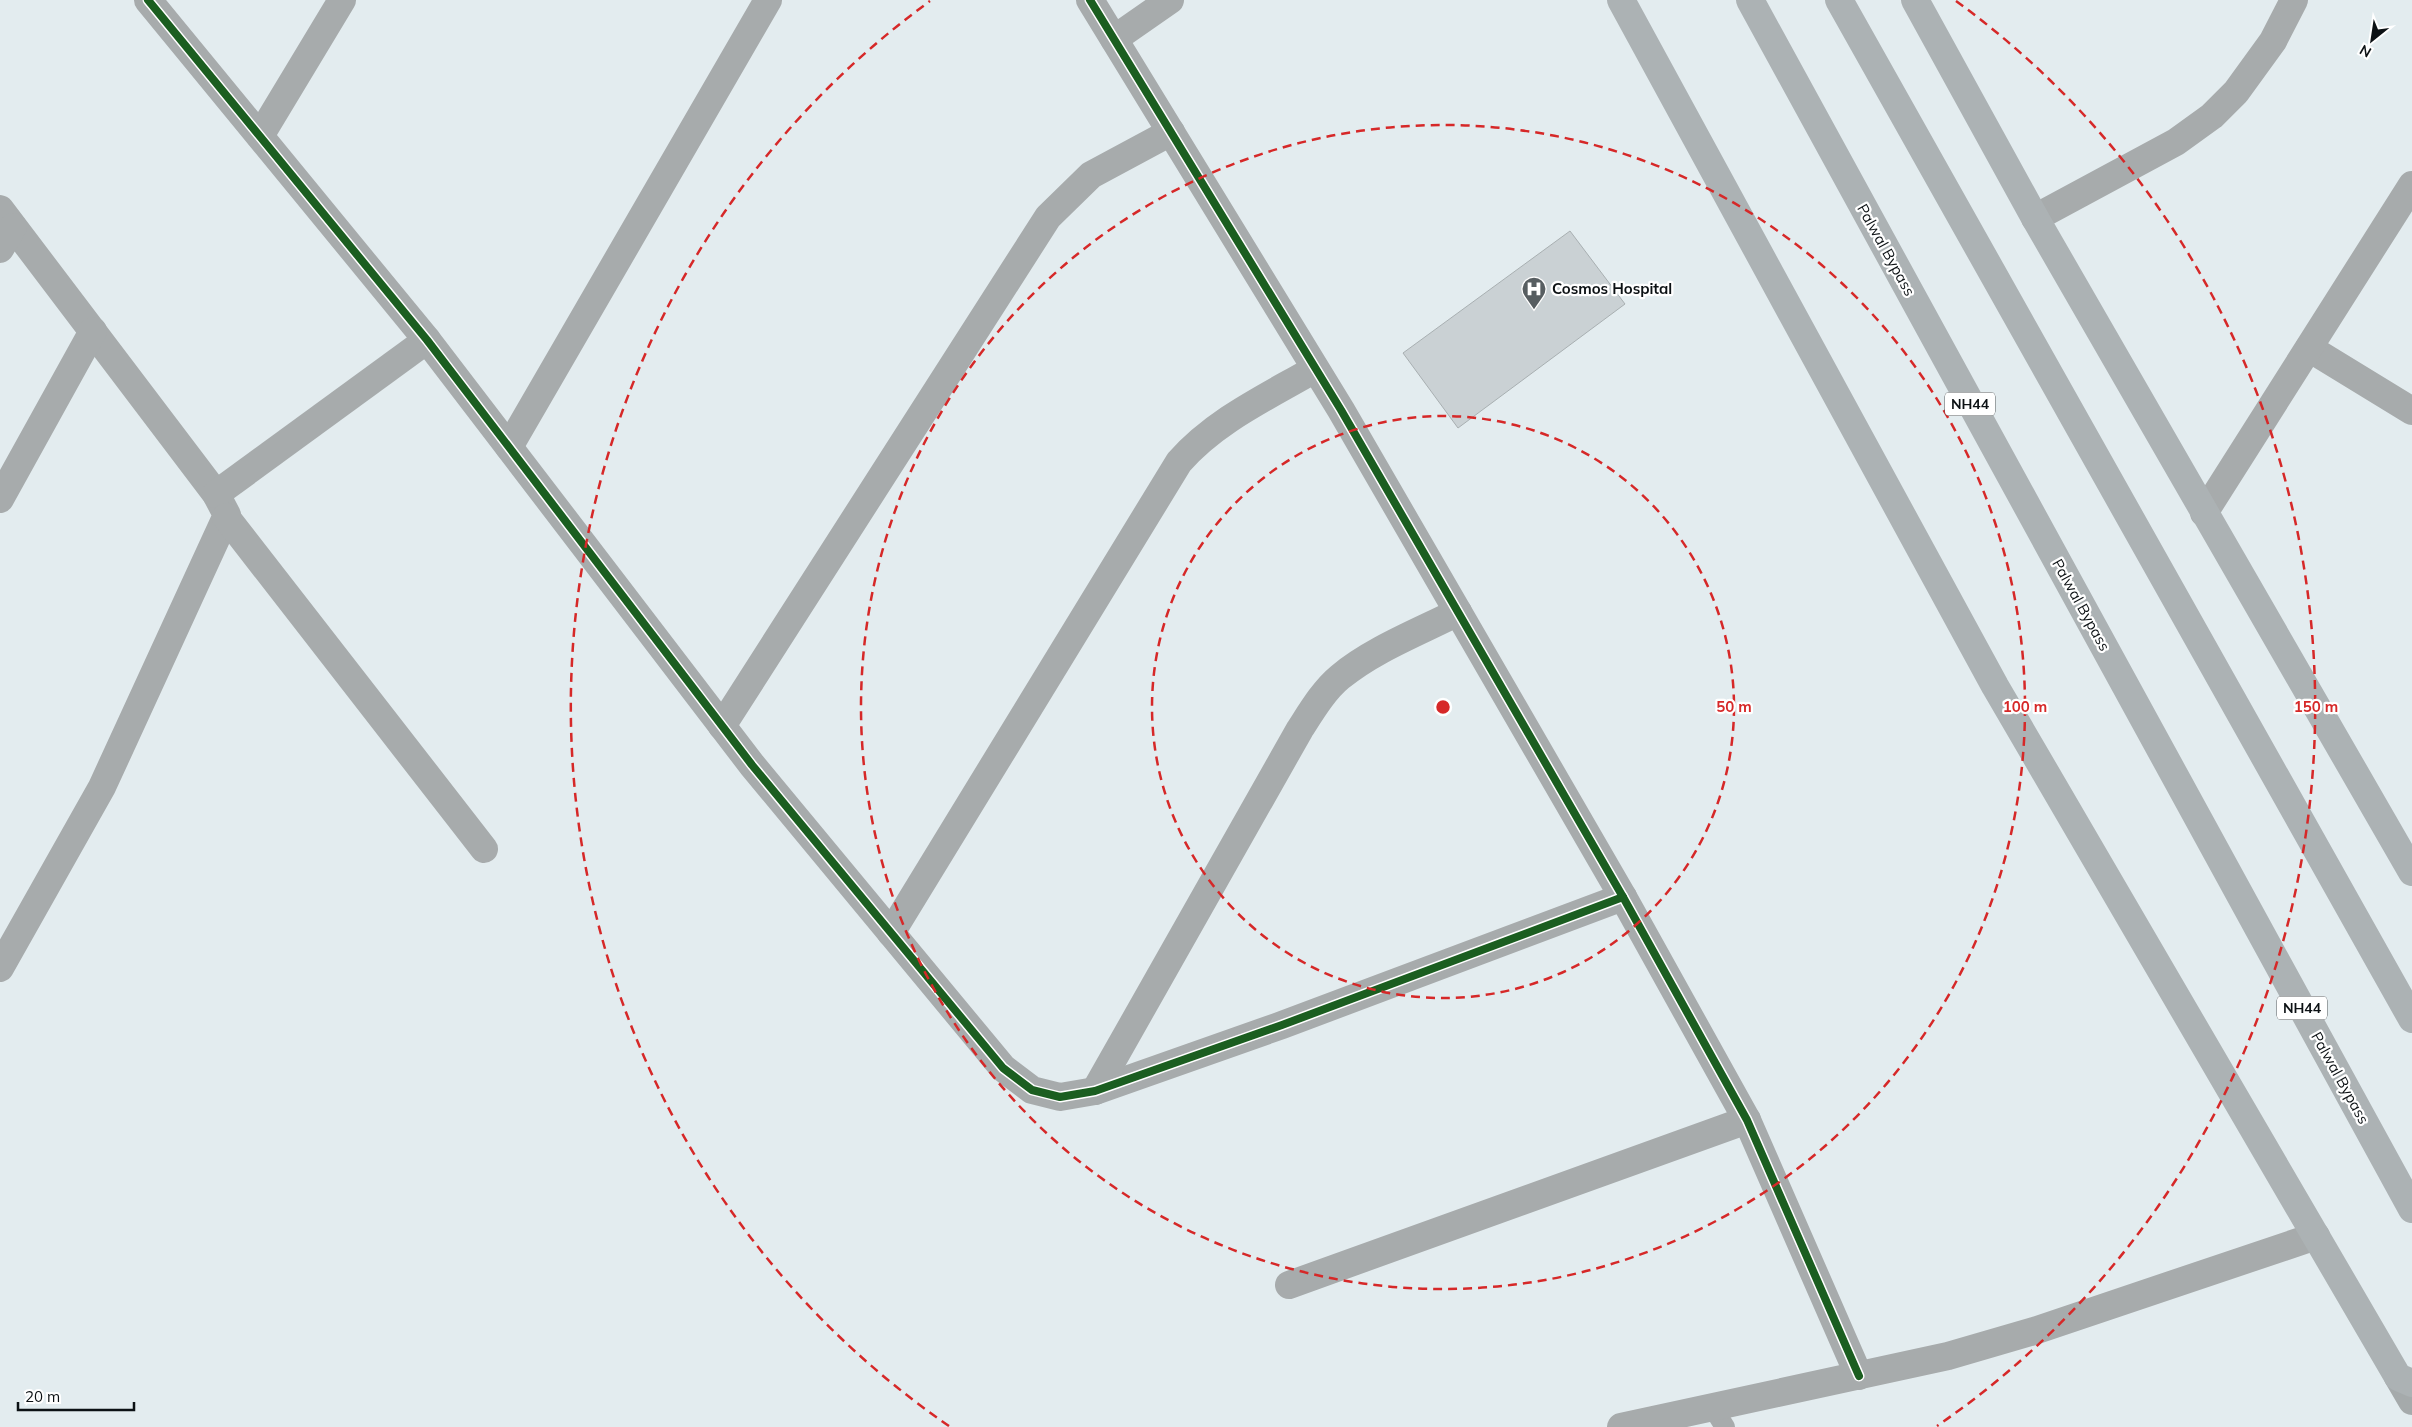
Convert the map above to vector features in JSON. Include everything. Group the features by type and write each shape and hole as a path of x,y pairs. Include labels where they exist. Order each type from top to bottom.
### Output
{"highway":[{"path":"1621,0 1994,686 2316,1236 2405,1380"},
{"name":"Palwal Bypass","path":"1750,0 2412,1209"},
{"path":"1839,0 2412,1019"},
{"path":"1915,0 2035,218 2412,872"}],"street":[{"path":"148,0 427,340 752,765 1003,1068 1032,1090 1060,1098 1095,1091 1282,1025 1623,897"},
{"path":"260,136 342,0"},
{"path":"509,447 768,0"},
{"path":"1090,0 1315,369 1623,897 1746,1120 1859,1376"},
{"path":"1114,39 1170,0"},
{"path":"2035,218 2176,142 2212,116 2236,92 2273,41 2294,0"},
{"path":"722,726 1048,217 1091,175 1171,132"},
{"path":"2204,513 2412,185"},
{"path":"4,228 93,332 221,505 484,849"},
{"path":"0,499 93,332"},
{"path":"0,968 102,787 221,505 427,340"},
{"path":"2309,348 2412,411"},
{"path":"891,933 1179,462 1194,444 1218,425 1315,369"},
{"path":"1095,1091 1300,729 1316,705 1339,678 1378,652 1458,612"},
{"path":"1289,1285 1746,1120"},
{"path":"1621,1427 1719,1417 1859,1376 1948,1356 2034,1331 2316,1236"},
{"path":"2405,1380 2412,1401"}],"building":[{"path":"1570,231 1625,304 1458,428 1403,353"}],"cycle path":[{"path":"148,0 427,340 752,765 1003,1068 1032,1090 1060,1097 1095,1091 1282,1025 1623,897"},
{"path":"1090,0 1341,410 1623,897 1747,1120 1859,1376"}],"place":[{"name":"Cosmos Hospital","path":"1534,310"}]}
